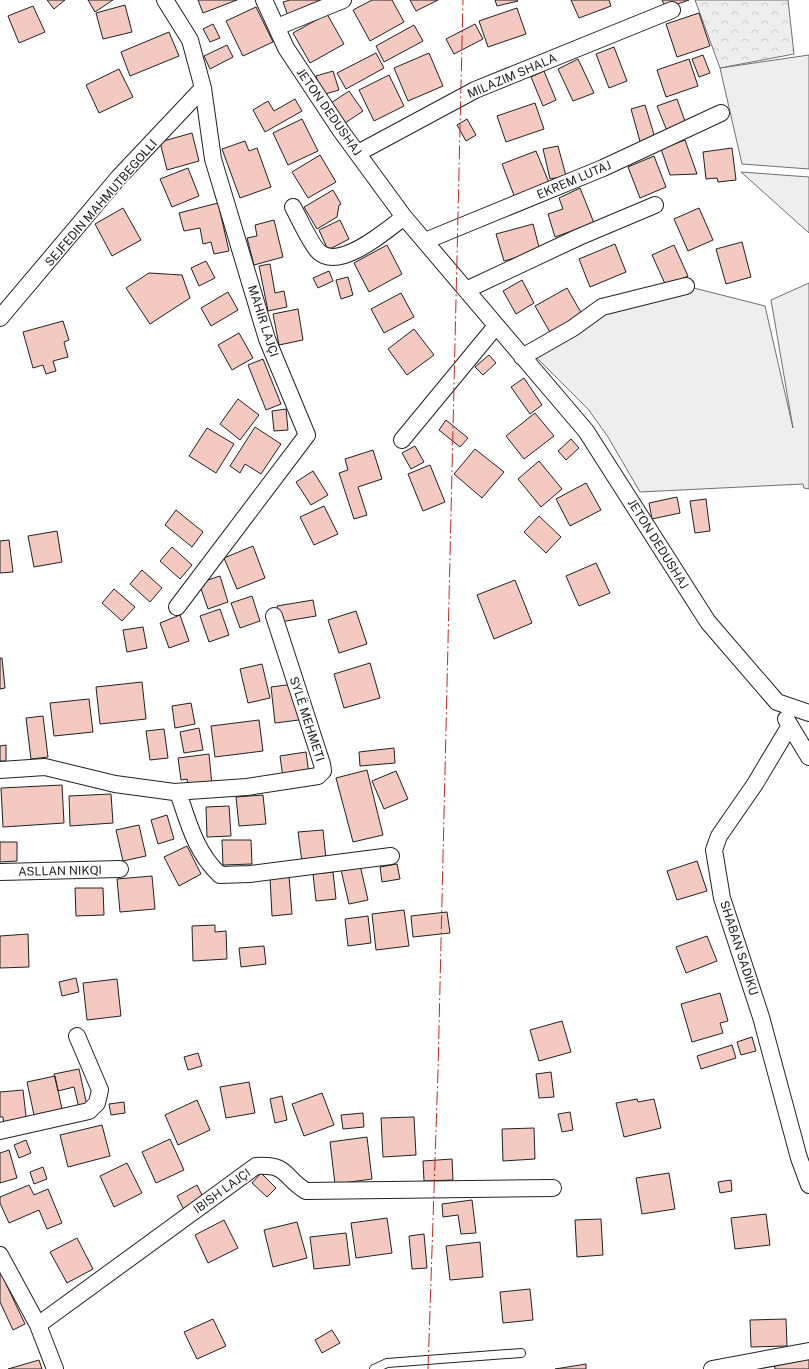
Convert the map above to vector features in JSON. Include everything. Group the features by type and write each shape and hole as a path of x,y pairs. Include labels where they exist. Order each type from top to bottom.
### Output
{"street":[{"name":"MAHIR LAJÇI","path":"165,0 190,40 203,88 213,159 267,338 307,435 177,607"},
{"name":"JETON DEDUSHAJ","path":"264,0 286,48 404,217 586,431 708,622 777,702 789,727 809,757"},
{"path":"277,28 343,0"},
{"name":"MILAZIM SHALA","path":"358,153 476,90 672,10"},
{"name":"SEJFEDIN MAHMUTBEGOLLI","path":"0,318 119,177 203,88"},
{"name":"EKREM LUTAJ","path":"425,241 603,168 721,113"},
{"path":"466,290 655,205"},
{"path":"293,207 319,253 334,258 354,251 404,217"},
{"path":"522,357 573,328 602,307 686,286"},
{"path":"402,440 496,326"},
{"name":"SYLË MEHMETI","path":"0,770 45,768 115,784 178,792 247,787 318,776 323,771 322,764 274,616"},
{"path":"777,702 809,713"},
{"name":"SHABAN SADIKU","path":"789,727 755,784 718,836 714,850 722,898 761,1017 799,1158 809,1184"},
{"path":"178,792 192,834 207,863 220,875 250,874 391,856"},
{"name":"ASLLAN NIKQI","path":"0,872 120,869"},
{"path":"0,1131 89,1111 97,1103 100,1090 77,1036"},
{"name":"IBISH LAJÇI","path":"38,1325 256,1166 271,1165 282,1169 298,1186 306,1191 553,1188"},
{"path":"0,1255 38,1325 55,1369"},
{"path":"712,1369 809,1351"}],"lane":[{"path":"374,1369 387,1363 522,1353"}],"green space":[{"path":"695,0 788,0 794,54 720,68"},
{"path":"809,55 809,169 742,164 720,68"},
{"path":"741,172 809,177 809,233"},
{"path":"809,283 809,489 804,488 803,484 640,492 608,437 588,409 531,352 602,307 686,286 765,306 793,428 771,300"}],"building":[{"path":"47,0 65,0 54,9"},
{"path":"88,0 113,0 95,12"},
{"path":"198,0 237,0 203,13"},
{"path":"290,0 331,0 288,16 283,2"},
{"path":"372,0 392,0 404,22 370,41 353,10"},
{"path":"410,0 438,0 416,11"},
{"path":"495,0 517,0 518,1 497,6"},
{"path":"571,0 609,0 611,6 579,18"},
{"path":"662,0 689,0 666,8"},
{"path":"125,5 132,32 103,39 96,13"},
{"path":"33,6 45,32 19,43 8,16"},
{"path":"256,7 273,42 243,56 226,21"},
{"path":"517,8 526,34 488,47 479,21"},
{"path":"699,13 710,46 677,57 666,24"},
{"path":"327,14 344,44 310,63 293,33"},
{"path":"213,24 220,38 210,42 203,29"},
{"path":"475,24 483,39 454,54 446,39"},
{"path":"414,25 423,41 384,62 376,46"},
{"path":"169,32 179,56 130,76 121,52"},
{"path":"227,45 233,57 210,69 204,56"},
{"path":"614,47 627,81 609,88 596,54"},
{"path":"376,53 384,68 346,89 337,73"},
{"path":"429,53 443,86 408,101 394,68"},
{"path":"703,55 710,73 699,77 692,59"},
{"path":"578,59 594,93 573,101 558,69"},
{"path":"689,59 698,86 666,97 657,70"},
{"path":"119,69 133,97 99,113 86,85"},
{"path":"333,71 339,90 322,95 316,76"},
{"path":"544,71 556,100 543,106 531,77"},
{"path":"389,75 404,106 374,121 359,90"},
{"path":"349,91 363,111 345,123 331,103"},
{"path":"295,99 302,111 265,132 253,110 268,101 274,111"},
{"path":"677,99 686,124 667,131 657,106"},
{"path":"535,103 544,129 506,142 497,116"},
{"path":"645,105 656,141 641,145 631,109"},
{"path":"302,119 318,151 288,165 273,133"},
{"path":"467,119 476,135 466,141 457,125"},
{"path":"192,133 199,161 167,170 160,142"},
{"path":"685,140 697,174 670,175 661,149"},
{"path":"245,141 249,151 257,148 271,187 240,198 222,149"},
{"path":"558,146 566,176 550,179 543,149"},
{"path":"732,148 736,180 718,182 717,178 706,179 703,152"},
{"path":"536,151 550,185 515,198 502,164"},
{"path":"320,155 336,182 308,198 292,172"},
{"path":"654,156 666,187 640,198 628,167"},
{"path":"188,168 199,196 172,207 160,179"},
{"path":"580,188 594,223 555,237 548,214 563,209 559,198"},
{"path":"333,190 341,204 339,205 337,217 317,229 304,207"},
{"path":"218,203 229,251 214,254 211,242 203,244 200,228 184,231 179,213"},
{"path":"123,208 141,240 112,256 95,224"},
{"path":"699,208 713,240 688,251 674,219"},
{"path":"274,220 283,257 254,265 247,238 257,236 255,225"},
{"path":"340,220 349,239 328,250 319,230"},
{"path":"533,224 540,251 504,261 496,234"},
{"path":"742,242 751,277 726,284 716,249"},
{"path":"615,244 626,272 590,287 579,259"},
{"path":"387,245 402,274 369,292 354,263"},
{"path":"674,245 688,276 666,286 652,255"},
{"path":"206,261 215,278 199,286 191,268"},
{"path":"270,264 275,293 284,291 287,307 268,311 259,266"},
{"path":"329,271 333,281 318,288 313,278"},
{"path":"149,273 182,275 190,298 150,324 126,288"},
{"path":"348,277 353,295 341,299 336,280"},
{"path":"522,280 534,303 516,314 503,291"},
{"path":"567,288 583,316 551,334 535,306"},
{"path":"228,292 238,310 211,326 201,308"},
{"path":"401,293 414,317 384,333 371,309"},
{"path":"298,309 303,340 279,345 273,314"},
{"path":"63,321 69,340 64,342 68,357 53,361 56,371 46,374 43,365 33,368 23,332"},
{"path":"414,329 434,355 407,375 388,349"},
{"path":"239,333 253,358 232,370 218,345"},
{"path":"489,355 496,363 483,375 475,367"},
{"path":"263,359 281,404 266,410 248,365"},
{"path":"524,378 542,405 530,414 511,387"},
{"path":"238,399 259,415 240,440 220,424"},
{"path":"286,409 288,430 274,431 272,411"},
{"path":"535,413 554,436 524,459 506,436"},
{"path":"446,420 468,438 460,447 439,430"},
{"path":"255,427 281,444 261,474 245,464 240,473 230,466"},
{"path":"207,428 234,444 216,473 189,456"},
{"path":"571,439 579,448 566,460 558,451"},
{"path":"415,446 424,462 411,469 402,453"},
{"path":"475,449 504,472 482,498 454,474"},
{"path":"373,450 382,479 358,487 367,515 354,519 339,473 348,470 345,459"},
{"path":"539,461 562,489 541,507 518,479"},
{"path":"430,465 445,502 423,511 408,474"},
{"path":"313,471 328,495 311,505 296,482"},
{"path":"586,483 601,510 570,526 556,499"},
{"path":"677,497 680,513 652,519 649,503"},
{"path":"706,499 710,531 695,533 690,501"},
{"path":"324,506 338,534 314,545 300,517"},
{"path":"176,510 203,532 192,547 165,525"},
{"path":"539,516 561,537 546,553 524,532"},
{"path":"57,531 62,562 34,567 28,536"},
{"path":"9,540 13,572 0,573 0,541"},
{"path":"253,546 265,578 237,589 224,558"},
{"path":"172,547 192,565 180,579 160,561"},
{"path":"596,563 610,593 579,606 566,576"},
{"path":"142,570 162,588 150,602 130,584"},
{"path":"220,576 228,602 208,609 199,583"},
{"path":"515,580 532,623 494,639 477,595"},
{"path":"114,589 135,607 122,621 102,603"},
{"path":"252,596 260,621 240,628 231,603"},
{"path":"313,600 316,616 280,622 277,606"},
{"path":"220,609 229,635 209,642 200,616"},
{"path":"356,611 367,644 339,653 328,620"},
{"path":"180,615 189,641 169,648 160,623"},
{"path":"143,627 147,648 127,652 123,630"},
{"path":"0,658 2,658 5,688 0,689"},
{"path":"370,663 380,698 344,708 334,674"},
{"path":"262,664 270,698 248,703 240,669"},
{"path":"142,682 146,719 100,724 96,687"},
{"path":"294,684 299,720 275,723 271,687"},
{"path":"89,699 93,732 54,736 50,703"},
{"path":"191,703 195,724 175,728 172,706"},
{"path":"43,716 48,757 31,759 26,718"},
{"path":"259,720 263,751 215,757 211,726"},
{"path":"199,728 203,750 184,753 180,732"},
{"path":"164,729 168,758 150,760 146,731"},
{"path":"6,745 6,761 0,761 0,746"},
{"path":"394,748 395,763 360,766 359,752"},
{"path":"306,752 309,774 283,778 280,756"},
{"path":"209,754 212,785 188,788 187,779 181,780 178,758"},
{"path":"367,770 383,835 353,842 336,778"},
{"path":"396,771 408,799 384,809 372,781"},
{"path":"62,785 64,823 3,827 1,788"},
{"path":"111,794 113,823 70,826 69,796"},
{"path":"263,795 266,824 239,826 236,797"},
{"path":"229,806 231,836 207,837 206,807"},
{"path":"167,815 174,839 158,844 151,820"},
{"path":"139,825 146,856 123,861 116,830"},
{"path":"323,830 326,859 302,862 298,832"},
{"path":"222,840 251,840 252,864 223,865"},
{"path":"0,842 17,842 17,861 0,862"},
{"path":"187,846 201,874 179,886 164,857"},
{"path":"697,861 707,891 677,900 667,871"},
{"path":"397,864 400,879 382,882 380,867"},
{"path":"360,865 368,900 349,904 341,870"},
{"path":"333,872 336,899 316,901 313,874"},
{"path":"152,876 155,909 120,912 117,879"},
{"path":"289,876 292,914 272,916 270,877"},
{"path":"75,888 103,888 104,915 76,916"},
{"path":"404,910 409,946 376,950 372,914"},
{"path":"447,912 450,933 413,937 411,916"},
{"path":"368,916 371,943 348,946 345,919"},
{"path":"215,925 215,932 226,931 227,959 193,961 192,926"},
{"path":"28,934 29,967 0,968 0,936"},
{"path":"707,936 717,961 686,973 676,947"},
{"path":"264,946 266,964 241,967 239,948"},
{"path":"76,978 79,992 62,996 59,982"},
{"path":"117,979 121,1016 87,1020 83,983"},
{"path":"720,993 728,1021 720,1023 723,1033 692,1042 681,1004"},
{"path":"562,1021 571,1052 539,1061 530,1030"},
{"path":"752,1037 756,1051 741,1055 737,1042"},
{"path":"732,1045 736,1058 701,1069 697,1056"},
{"path":"198,1053 202,1066 188,1070 184,1057"},
{"path":"79,1069 87,1106 79,1108 74,1087 58,1091 54,1074"},
{"path":"551,1072 554,1097 539,1098 536,1074"},
{"path":"55,1076 62,1109 34,1115 27,1082"},
{"path":"249,1082 255,1113 226,1118 220,1087"},
{"path":"23,1090 27,1125 4,1127 3,1117 0,1117 0,1092"},
{"path":"322,1093 334,1125 304,1136 292,1104"},
{"path":"282,1096 287,1120 275,1123 270,1099"},
{"path":"637,1099 638,1102 654,1099 661,1128 624,1137 616,1103"},
{"path":"197,1100 210,1130 178,1145 165,1115"},
{"path":"124,1102 125,1113 111,1115 109,1104"},
{"path":"570,1112 573,1130 562,1132 558,1114"},
{"path":"363,1113 364,1127 343,1129 341,1115"},
{"path":"414,1117 416,1155 383,1157 381,1118"},
{"path":"102,1125 110,1156 68,1167 60,1135"},
{"path":"534,1128 535,1159 503,1161 502,1129"},
{"path":"367,1137 372,1179 335,1184 330,1142"},
{"path":"170,1139 184,1170 156,1183 142,1152"},
{"path":"26,1140 31,1153 19,1158 14,1145"},
{"path":"9,1150 17,1178 0,1183 0,1153"},
{"path":"452,1159 453,1180 424,1181 423,1161"},
{"path":"127,1163 142,1193 114,1207 100,1176"},
{"path":"43,1167 47,1179 34,1184 30,1172"},
{"path":"261,1173 276,1188 267,1197 252,1183"},
{"path":"669,1173 675,1209 642,1214 636,1178"},
{"path":"731,1180 732,1191 720,1193 718,1182"},
{"path":"29,1185 34,1195 48,1189 62,1223 47,1229 39,1210 9,1223 0,1203 0,1197"},
{"path":"197,1185 204,1199 184,1210 177,1196"},
{"path":"472,1200 476,1233 461,1234 458,1215 443,1217 442,1204"},
{"path":"766,1214 770,1245 735,1249 731,1218"},
{"path":"387,1218 392,1253 356,1258 351,1223"},
{"path":"601,1219 603,1255 577,1257 575,1220"},
{"path":"224,1220 238,1248 208,1263 195,1235"},
{"path":"297,1222 307,1258 273,1267 264,1230"},
{"path":"346,1233 350,1265 314,1269 310,1237"},
{"path":"424,1234 427,1268 412,1269 409,1236"},
{"path":"77,1238 93,1269 67,1283 50,1252"},
{"path":"480,1242 483,1277 450,1280 446,1246"},
{"path":"0,1271 25,1324 13,1330 0,1302"},
{"path":"530,1289 533,1320 503,1323 500,1292"},
{"path":"213,1319 226,1346 197,1359 184,1332"},
{"path":"786,1319 787,1346 751,1347 750,1320"},
{"path":"332,1330 340,1343 322,1353 315,1340"},
{"path":"809,1355 809,1369 775,1369 774,1362"},
{"path":"39,1360 42,1369 8,1369"},
{"path":"586,1364 586,1369 555,1369"}],"power":[{"path":"428,1369 438,1071 463,0"}]}
